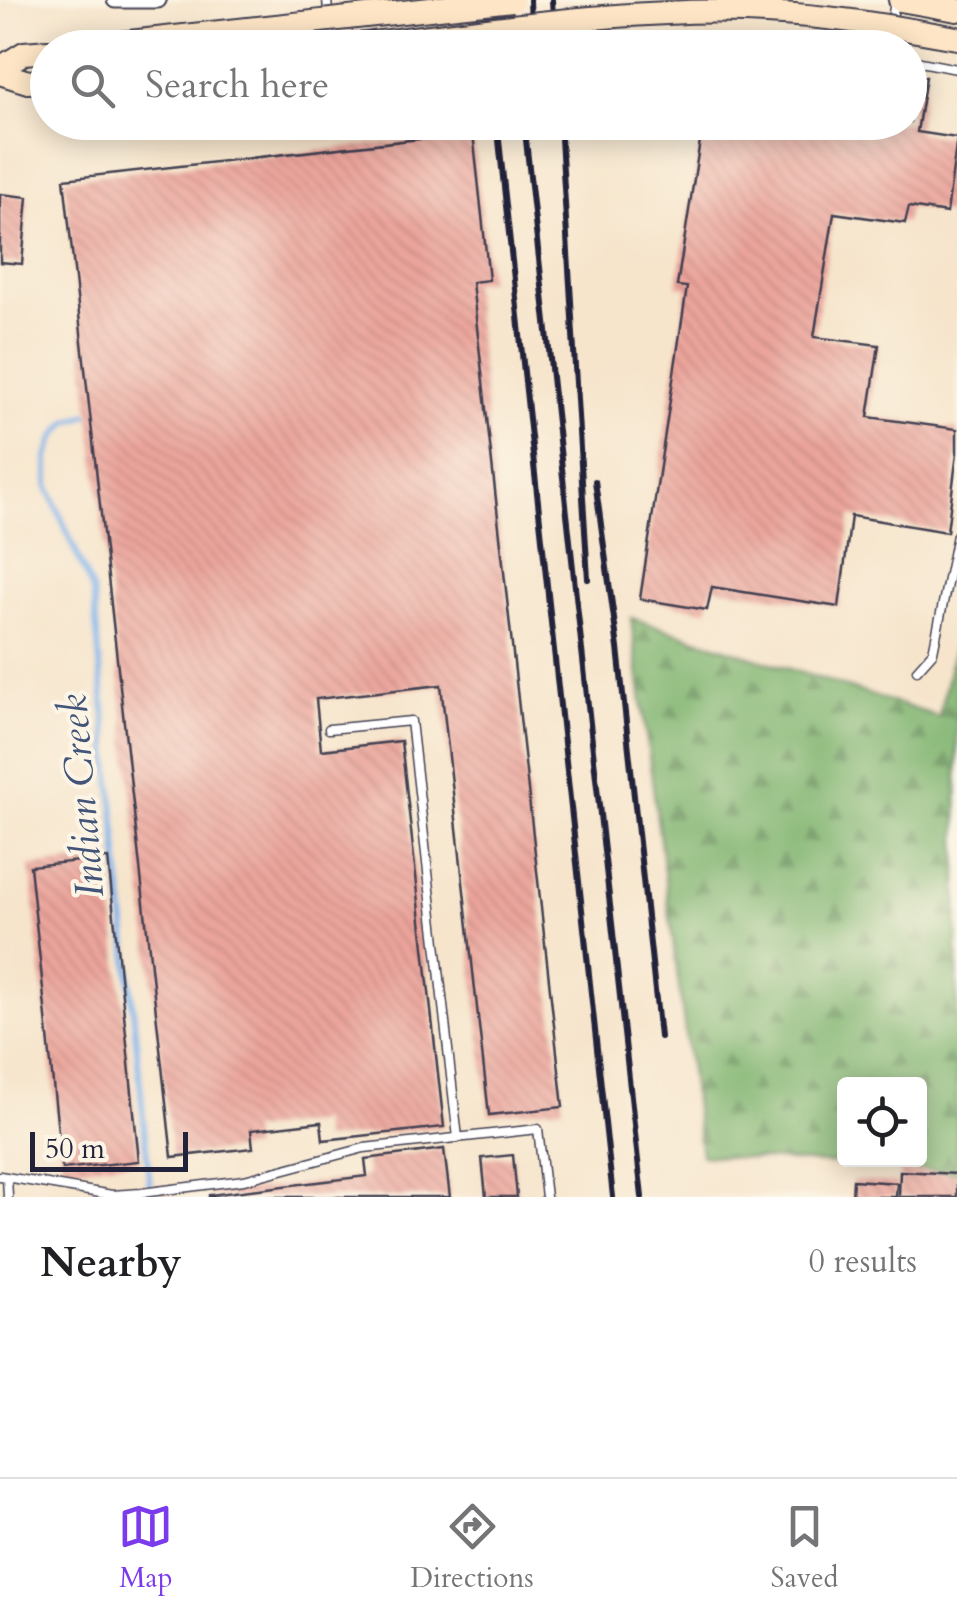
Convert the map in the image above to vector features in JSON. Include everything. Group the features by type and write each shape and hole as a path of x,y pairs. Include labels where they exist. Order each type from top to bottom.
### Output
{"main road":[{"path":"239,30 512,0"},
{"path":"903,1 957,10"},
{"path":"492,30 670,12 742,12 911,30"},
{"path":"927,33 957,38"},
{"path":"0,70 30,52"},
{"path":"0,70 30,82"}],"street":[{"path":"115,0 158,0"}],"lane":[{"path":"326,0 329,30"},
{"path":"409,0 411,16"},
{"path":"894,30 903,1"},
{"path":"927,63 957,69"},
{"path":"917,670 933,652 957,535"},
{"path":"329,730 411,721 458,1138"},
{"path":"8,1197 4,1176 112,1195 244,1180 364,1148 538,1129 546,1197"}],"green space":[{"path":"631,618 939,717 957,634 957,1172 882,1167 927,1167 927,1077 837,1077 837,1164 701,1155"}],"building":[{"path":"927,134 957,138 947,213 909,207 905,223 834,213 814,337 879,345 868,417 957,429 947,532 851,516 839,607 712,587 707,610 640,599 687,287 677,286 700,140 927,140"},
{"path":"411,140 474,140 489,280 472,282 563,1107 489,1115 441,685 316,699 321,750 401,741 444,1127 323,1140 321,1122 251,1130 253,1148 172,1157 64,179"},
{"path":"0,194 28,197 22,264 0,262"},
{"path":"108,858 139,1161 62,1169 30,866"},
{"path":"444,1149 450,1197 209,1197 367,1176 365,1159"},
{"path":"513,1155 517,1197 486,1197 482,1158"},
{"path":"900,1171 957,1174 957,1197 899,1197"},
{"path":"853,1180 897,1183 896,1197 852,1197"}],"waterway":[{"name":"Indian Creek","path":"87,415 68,422 54,438 48,457 48,487 93,592 151,1197"}],"railway":[{"path":"483,0 486,30"},
{"path":"509,0 513,30"},
{"path":"530,0 531,30"},
{"path":"552,0 554,30"},
{"path":"499,140 613,1197"},
{"path":"526,140 642,1197"},
{"path":"561,140 588,579"},
{"path":"595,481 618,648 660,1037"}]}
